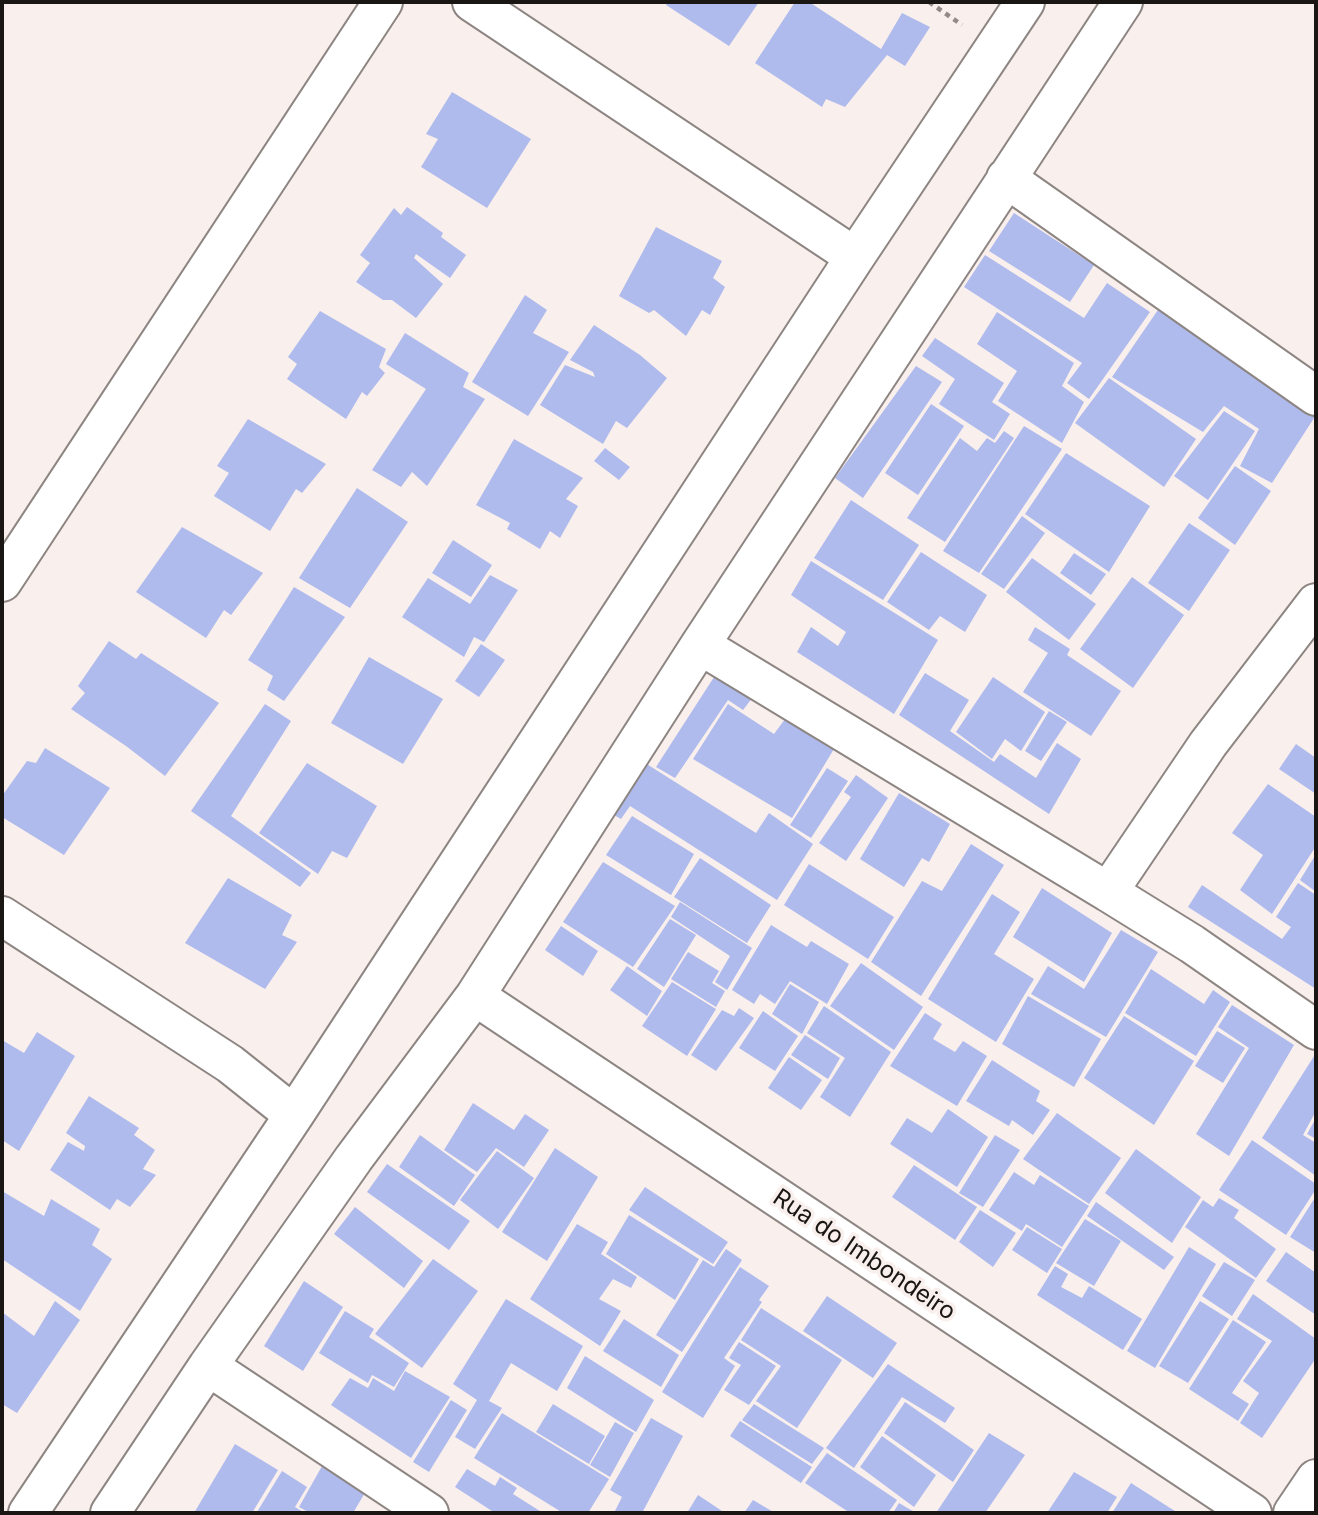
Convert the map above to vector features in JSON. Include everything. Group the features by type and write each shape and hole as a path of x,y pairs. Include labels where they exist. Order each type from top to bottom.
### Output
{"street":[{"path":"2,582 383,2"},
{"path":"472,2 855,257"},
{"path":"27,1513 294,1115 855,257 1025,2"},
{"path":"110,1513 208,1366 354,1157 475,996 700,645 1123,2"},
{"path":"1006,178 1316,396"},
{"path":"1108,892 1208,744 1316,603"},
{"path":"700,645 1192,944 1316,1030"},
{"path":"2,916 230,1064 294,1115"},
{"name":"Rua do Imbondeiro","path":"475,996 1252,1513"},
{"path":"208,1366 429,1513"},
{"path":"1293,1513 1316,1479"}],"building":[{"path":"668,2 759,2 729,46 666,5"},
{"path":"795,2 809,2 881,49 902,13 930,27 905,66 887,55 845,107 826,99 822,107 755,63"},
{"path":"452,92 531,139 487,208 421,167 438,139 426,134"},
{"path":"407,207 443,233 441,237 466,255 450,278 416,254 414,258 443,284 416,318 392,300 383,300 356,282 370,263 360,255 394,208 401,215"},
{"path":"1014,213 1094,265 1070,302 989,251"},
{"path":"656,227 722,261 713,278 725,287 710,315 702,310 686,336 654,310 649,313 619,296"},
{"path":"985,255 1084,318 1107,283 1150,312 1089,399 1067,383 1082,363 964,287"},
{"path":"525,295 547,310 533,333 569,352 528,416 472,382"},
{"path":"1162,304 1316,409 1316,415 1272,483 1240,466 1259,429 1224,406 1203,432 1112,377"},
{"path":"320,311 386,349 379,367 385,373 367,396 362,392 346,419 287,379 297,364 288,357"},
{"path":"997,312 1074,363 1062,386 1084,402 1062,443 998,401 1017,371 977,344"},
{"path":"594,325 640,355 667,378 627,428 616,421 603,444 540,405 565,365 595,377 593,372 570,360"},
{"path":"405,333 469,373 463,387 485,399 427,486 412,472 401,487 372,470 426,389 386,364"},
{"path":"935,338 1004,383 992,402 1010,414 994,440 939,404 955,379 922,356"},
{"path":"916,366 942,382 863,498 835,478"},
{"path":"1109,378 1196,439 1164,487 1075,423"},
{"path":"931,404 964,426 918,495 885,473"},
{"path":"1224,411 1255,431 1208,500 1174,476"},
{"path":"248,419 326,464 302,493 296,489 270,531 214,496 229,473 217,466"},
{"path":"1024,426 1062,449 979,573 943,551"},
{"path":"1004,431 1014,438 945,542 907,518 960,438 977,451 987,438 995,443"},
{"path":"514,439 583,478 566,499 578,506 560,538 550,531 540,549 507,529 510,523 476,505"},
{"path":"605,448 630,467 619,480 594,461"},
{"path":"1066,453 1150,506 1109,572 1025,514"},
{"path":"1235,466 1271,491 1235,545 1198,518"},
{"path":"357,488 408,522 350,608 299,578"},
{"path":"851,500 919,545 883,600 814,558"},
{"path":"1022,516 1045,533 1004,589 981,574"},
{"path":"1189,523 1230,550 1189,611 1148,583"},
{"path":"182,527 263,573 231,615 224,610 206,638 136,592"},
{"path":"453,540 492,565 471,597 432,573"},
{"path":"921,552 987,595 965,632 940,616 929,630 887,602"},
{"path":"1074,553 1106,574 1091,595 1060,573"},
{"path":"1032,558 1096,604 1069,640 1006,592"},
{"path":"811,561 938,640 894,714 797,652 811,627 838,646 846,632 791,595"},
{"path":"490,575 518,590 484,642 474,637 464,657 402,617 428,578 470,604"},
{"path":"1132,577 1184,615 1133,688 1080,649"},
{"path":"294,587 345,617 284,701 267,690 273,676 248,660"},
{"path":"1035,627 1070,649 1067,655 1121,691 1091,736 1023,692 1048,653 1028,640"},
{"path":"109,641 136,659 141,653 219,703 165,776 71,709 85,693 78,686"},
{"path":"481,644 505,660 479,697 455,681"},
{"path":"369,657 443,699 403,764 331,723"},
{"path":"925,673 969,700 950,731 994,762 1000,754 1036,778 1057,743 1081,759 1049,814 899,715"},
{"path":"716,674 753,697 743,710 728,700 675,778 656,767"},
{"path":"993,677 1045,712 1021,751 1005,739 992,759 956,732"},
{"path":"265,704 291,721 231,816 311,873 300,887 191,811"},
{"path":"728,704 774,734 785,719 834,749 792,818 693,759"},
{"path":"1049,711 1067,722 1041,761 1025,751"},
{"path":"1296,744 1316,758 1316,794 1279,769"},
{"path":"45,748 110,788 64,855 2,817 2,796 27,761 36,763"},
{"path":"634,756 756,833 769,813 813,844 777,900 630,806 621,819 600,807"},
{"path":"307,763 377,806 347,858 332,851 318,874 259,833"},
{"path":"827,768 848,781 811,838 790,825"},
{"path":"856,775 888,798 846,861 819,843 851,797 844,792"},
{"path":"1268,784 1316,817 1316,846 1272,914 1240,890 1263,855 1232,833"},
{"path":"899,793 950,824 929,862 922,858 904,887 860,859"},
{"path":"632,816 694,854 671,895 606,855"},
{"path":"971,844 1004,865 921,996 871,962 922,881 942,891"},
{"path":"1316,854 1316,892 1300,880"},
{"path":"700,858 771,905 747,943 674,897"},
{"path":"603,862 675,906 633,967 563,922"},
{"path":"809,864 894,917 868,959 784,905"},
{"path":"228,878 292,915 282,935 297,942 265,989 185,943"},
{"path":"1298,883 1316,895 1316,989 1188,907 1202,885 1282,939 1291,927 1276,917"},
{"path":"1042,888 1112,933 1084,982 1013,937"},
{"path":"992,894 1020,912 994,954 1034,979 996,1042 928,999"},
{"path":"680,902 752,948 727,990 715,982 730,956 671,917"},
{"path":"670,919 696,935 664,987 637,969"},
{"path":"771,925 807,947 811,941 849,964 827,1004 790,981 775,1004 760,994 754,1004 732,990"},
{"path":"561,926 598,951 583,976 545,950"},
{"path":"1121,930 1158,952 1106,1037 1031,994 1048,966 1084,989"},
{"path":"688,952 719,971 712,983 725,991 716,1007 671,979"},
{"path":"861,963 923,1007 894,1050 830,1006"},
{"path":"627,966 662,991 647,1016 610,990"},
{"path":"1151,969 1204,1004 1213,990 1230,1002 1196,1056 1125,1013"},
{"path":"672,982 716,1009 687,1056 642,1026"},
{"path":"790,984 819,1002 802,1034 772,1014"},
{"path":"1028,996 1101,1039 1074,1087 1002,1044"},
{"path":"1232,1005 1294,1045 1229,1156 1196,1134 1249,1048 1218,1027"},
{"path":"824,1006 891,1052 850,1117 820,1097 845,1058 807,1033"},
{"path":"739,1008 754,1018 716,1071 691,1055 722,1010 734,1016"},
{"path":"763,1011 798,1036 775,1071 739,1048"},
{"path":"925,1013 942,1024 933,1039 955,1052 963,1041 987,1056 957,1106 890,1066"},
{"path":"1124,1016 1194,1061 1154,1125 1084,1078"},
{"path":"1217,1031 1245,1048 1223,1083 1195,1066"},
{"path":"37,1032 75,1056 19,1151 2,1140 2,1040 24,1053"},
{"path":"805,1035 840,1058 828,1079 791,1055"},
{"path":"1316,1053 1316,1111 1303,1135 1316,1143 1316,1176 1262,1138"},
{"path":"789,1057 822,1080 801,1110 768,1088"},
{"path":"992,1060 1040,1091 1036,1101 1050,1110 1033,1135 1012,1120 1009,1126 966,1101"},
{"path":"89,1096 139,1128 134,1135 155,1150 143,1169 156,1175 130,1207 117,1199 110,1210 50,1170 68,1142 84,1151 85,1146 66,1133"},
{"path":"473,1103 514,1130 525,1114 549,1130 524,1167 496,1148 477,1172 444,1150"},
{"path":"948,1109 988,1137 957,1187 890,1144 907,1118 932,1133"},
{"path":"1057,1113 1121,1158 1089,1204 1023,1159"},
{"path":"1316,1118 1316,1139 1307,1134"},
{"path":"420,1135 475,1175 454,1206 399,1167"},
{"path":"995,1135 1020,1150 983,1207 959,1193"},
{"path":"1252,1140 1316,1184 1316,1189 1286,1235 1219,1190"},
{"path":"555,1148 598,1177 547,1261 502,1232"},
{"path":"1136,1149 1201,1197 1172,1243 1105,1193"},
{"path":"497,1151 534,1178 498,1229 460,1200"},
{"path":"387,1164 470,1221 449,1250 367,1192"},
{"path":"914,1165 977,1207 955,1240 892,1197"},
{"path":"1014,1172 1034,1185 1040,1175 1089,1206 1062,1247 1026,1224 1022,1231 989,1210"},
{"path":"645,1187 728,1242 713,1264 629,1210"},
{"path":"2,1191 44,1216 51,1199 100,1229 92,1245 112,1259 80,1311 2,1259"},
{"path":"1316,1196 1316,1253 1290,1237"},
{"path":"1219,1198 1239,1210 1234,1218 1276,1249 1256,1278 1185,1227 1203,1200 1213,1207"},
{"path":"1096,1202 1174,1257 1164,1270 1087,1216"},
{"path":"355,1207 423,1261 404,1288 334,1234"},
{"path":"980,1210 1016,1233 993,1267 959,1242"},
{"path":"629,1215 699,1259 675,1300 606,1254"},
{"path":"1085,1219 1121,1241 1094,1286 1056,1263"},
{"path":"577,1224 608,1242 601,1254 637,1277 631,1288 613,1279 599,1299 621,1311 600,1346 530,1299"},
{"path":"1027,1227 1062,1249 1047,1273 1012,1250"},
{"path":"1189,1247 1216,1264 1155,1368 1127,1351"},
{"path":"726,1249 742,1260 682,1352 656,1335 703,1260 714,1267"},
{"path":"1286,1252 1316,1273 1316,1315 1266,1281"},
{"path":"433,1259 478,1291 422,1368 375,1334"},
{"path":"1224,1262 1255,1280 1232,1316 1202,1296"},
{"path":"1055,1266 1068,1274 1061,1287 1082,1298 1089,1286 1142,1319 1123,1350 1037,1295"},
{"path":"740,1267 769,1286 759,1300 762,1302 724,1358 735,1366 703,1418 662,1392"},
{"path":"304,1281 343,1307 303,1371 264,1346"},
{"path":"1253,1294 1316,1339 1316,1358 1262,1438 1240,1423 1259,1393 1243,1381 1272,1341 1237,1319"},
{"path":"827,1296 897,1343 873,1378 803,1331"},
{"path":"506,1299 583,1346 557,1391 511,1363 489,1401 502,1408 475,1449 455,1437 477,1400 453,1384"},
{"path":"55,1301 80,1320 17,1413 2,1404 2,1312 34,1336"},
{"path":"1200,1301 1229,1319 1188,1383 1159,1366"},
{"path":"761,1308 842,1360 797,1428 756,1401 781,1366 741,1340"},
{"path":"345,1311 374,1329 369,1337 409,1363 394,1387 372,1375 368,1383 319,1353"},
{"path":"624,1319 679,1355 661,1387 603,1351"},
{"path":"1233,1320 1266,1342 1232,1393 1249,1404 1238,1421 1189,1389"},
{"path":"739,1342 776,1366 749,1405 724,1390 741,1365 729,1358"},
{"path":"585,1356 654,1400 636,1432 567,1388"},
{"path":"888,1364 955,1408 945,1423 902,1397 854,1468 826,1448"},
{"path":"405,1371 450,1397 411,1458 331,1405 350,1378 368,1388 373,1378 394,1391"},
{"path":"451,1400 467,1410 429,1472 413,1462"},
{"path":"905,1402 974,1450 953,1482 884,1433"},
{"path":"553,1404 605,1436 589,1464 536,1432"},
{"path":"754,1404 824,1448 812,1464 742,1420"},
{"path":"502,1413 609,1479 588,1513 563,1513 474,1458"},
{"path":"651,1418 683,1436 642,1513 614,1513 622,1497 610,1490"},
{"path":"740,1421 812,1467 801,1483 730,1436"},
{"path":"615,1422 634,1433 610,1477 590,1465"},
{"path":"989,1433 1025,1455 985,1513 936,1513"},
{"path":"882,1436 936,1475 914,1507 860,1467"},
{"path":"235,1444 278,1470 252,1513 194,1513"},
{"path":"827,1453 897,1500 888,1513 850,1513 805,1483"},
{"path":"326,1459 369,1486 353,1513 310,1513 299,1507"},
{"path":"467,1469 495,1486 500,1477 517,1488 513,1494 543,1513 495,1513 455,1487"},
{"path":"282,1471 307,1487 295,1507 305,1513 258,1513 257,1512"},
{"path":"1074,1472 1117,1497 1107,1513 1047,1513"},
{"path":"1131,1483 1178,1513 1112,1513"},
{"path":"698,1495 725,1513 687,1513"},
{"path":"753,1500 775,1513 744,1513"},
{"path":"899,1503 916,1513 893,1513"}]}
